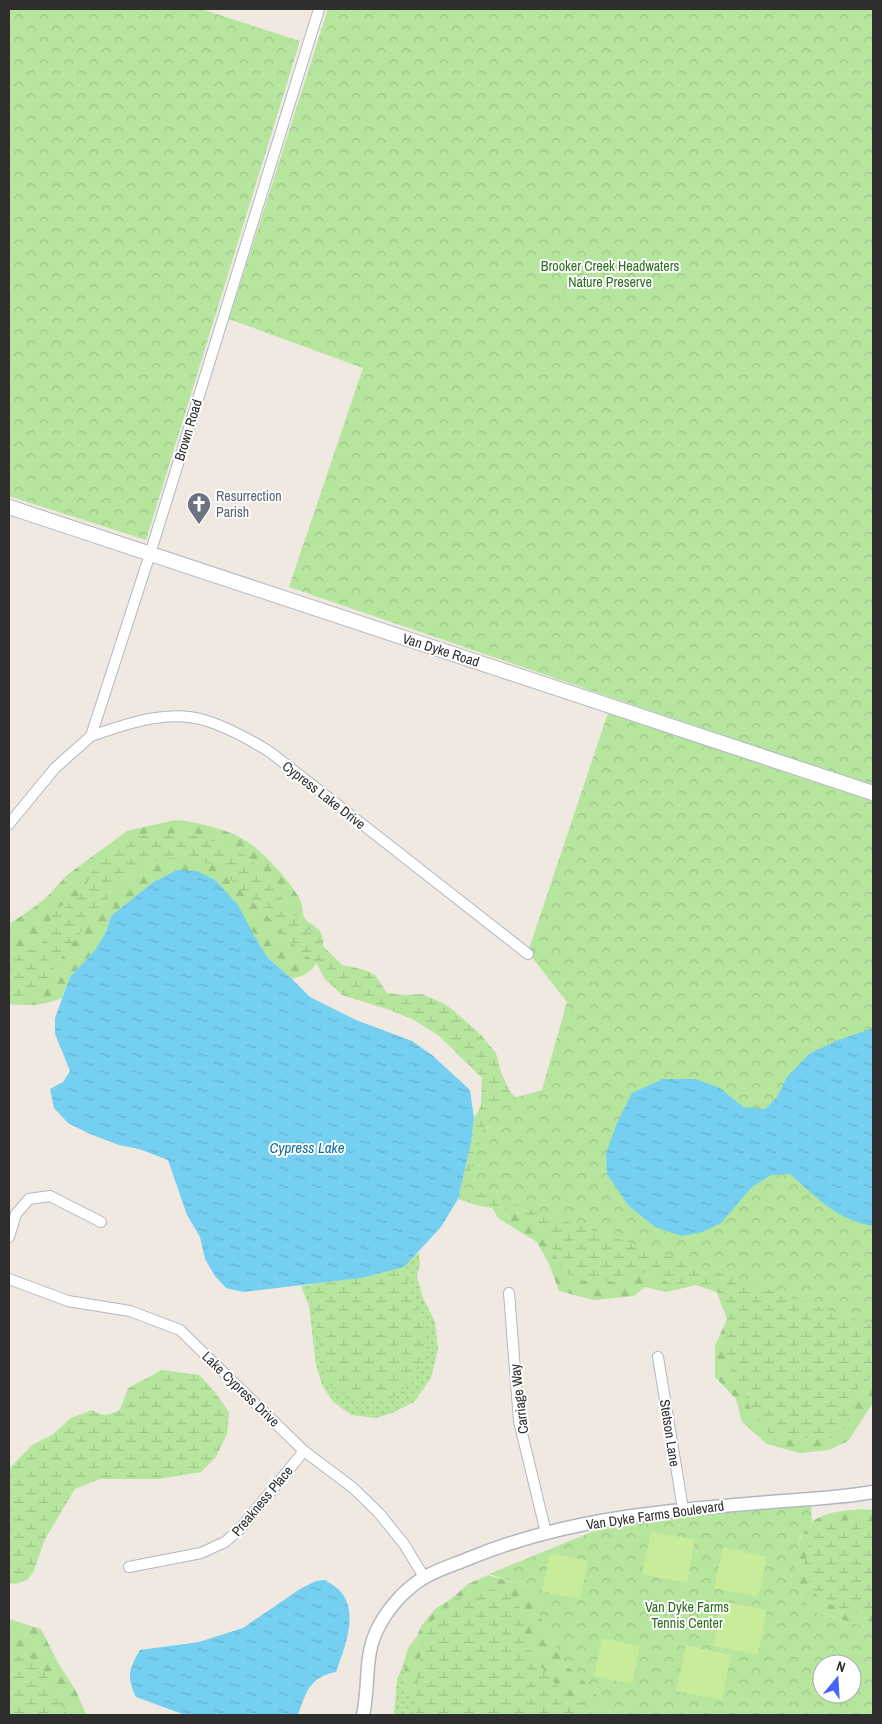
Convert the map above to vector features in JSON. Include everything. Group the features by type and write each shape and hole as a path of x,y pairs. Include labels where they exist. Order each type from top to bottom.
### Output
{"main road":[{"name":"Van Dyke Road","path":"9,507 873,792"}],"street":[{"name":"Brown Road","path":"9,824 56,768 91,736 150,554 319,9"},
{"name":"Cypress Lake Drive","path":"91,736 139,721 160,717 182,716 204,720 242,735 270,752 528,954"},
{"path":"9,1237 16,1214 29,1199 50,1196 101,1222"},
{"name":"Lake Cypress Drive","path":"9,1280 68,1301 130,1311 180,1330 304,1450 352,1487 378,1512 404,1544 424,1577"},
{"name":"Carriage Way","path":"509,1293 519,1421 546,1533"},
{"name":"Stetson Lane","path":"658,1357 683,1509"},
{"name":"Preakness Place","path":"129,1567 201,1553 225,1542 240,1529 304,1450"},
{"name":"Van Dyke Farms Boulevard","path":"363,1715 368,1658 378,1627 398,1598 424,1577 486,1552 546,1533 615,1518 683,1509 873,1492"}],"green space":[{"path":"9,9 201,9 300,41 146,540 9,496"},
{"name":"Brooker Creek Headwaters Nature Preserve","path":"328,9 873,9 873,787 289,587 363,368 229,319"},
{"path":"609,710 873,798 873,1325 464,1187 492,1104 542,1090 567,1002 528,952"},
{"path":"175,820 213,827 240,837 261,853 278,870 298,895 304,917 318,929 323,938 320,955 311,970 304,975 292,979 268,958 253,934 152,883 111,916 106,932 95,950 70,977 62,998 36,1005 9,1004 9,924 48,896 67,875 127,831"},
{"path":"152,832 193,835 222,844 246,856 264,873 305,927 319,936 324,947 342,965 365,970 375,975 387,993 404,995 422,994 445,1004 460,1016 481,1035 496,1053 501,1073 511,1093 525,1106 873,1226 873,1376 859,1387 845,1429 828,1440 771,1435 750,1408 740,1382 725,1355 727,1319 717,1292 696,1285 668,1283 649,1271 622,1282 584,1281 561,1271 545,1229 507,1210 479,1206 458,1199 471,1143 474,1118 481,1106 482,1078 438,1035 414,1020 390,1010 342,995 324,978 316,962 300,952 217,866 195,859 173,858 153,861 138,869 113,890 54,968 34,999 9,998 9,952 26,951 41,944 56,911 77,898 101,859 111,850 125,842"},
{"path":"484,1194 873,1325 873,1403 848,1441 829,1450 799,1453 767,1444 742,1422 736,1399 715,1377 715,1346 727,1319 717,1292 696,1285 666,1292 645,1287 634,1296 594,1300 559,1291 549,1264 537,1242 498,1218"},
{"path":"419,1252 420,1264 417,1277 423,1298 435,1322 438,1349 431,1378 414,1402 392,1413 376,1418 352,1415 333,1402 322,1385 316,1365 309,1306 301,1286 361,1278 403,1267"},
{"path":"404,1267 411,1297 423,1322 427,1339 422,1359 410,1381 395,1396 382,1403 357,1400 331,1387 320,1366 320,1348 311,1298 312,1284 361,1278"},
{"path":"162,1370 199,1375 215,1392 229,1412 227,1434 216,1457 201,1472 158,1479 100,1479 75,1489 45,1539 33,1573 27,1580 15,1584 9,1583 9,1469 32,1445 52,1435 71,1418 92,1410 99,1414 106,1414 120,1410 128,1388"},
{"name":"Van Dyke Farms Tennis Center","path":"811,1503 812,1521 800,1538 790,1585 800,1591 803,1604 818,1613 867,1627 873,1638 873,1715 614,1715 577,1673 565,1665 540,1616 538,1600 526,1586 489,1574 621,1520"},
{"path":"861,1509 873,1510 873,1638 867,1627 818,1613 803,1604 800,1591 790,1585 797,1550 803,1533 808,1526 824,1515"},
{"path":"862,1519 873,1526 873,1608 858,1613 829,1604 813,1592 804,1564 818,1525"},
{"path":"651,1531 695,1540 687,1583 642,1574"},
{"path":"723,1547 767,1557 758,1597 714,1588"},
{"path":"550,1553 588,1561 580,1599 542,1591"},
{"path":"488,1575 526,1586 538,1600 540,1616 565,1665 577,1673 614,1715 429,1715 424,1712 405,1686 404,1662 408,1648 422,1625 435,1609 451,1599 468,1584"},
{"path":"491,1589 512,1597 523,1613 526,1643 546,1674 565,1694 585,1705 593,1715 417,1715 415,1705 421,1647 430,1624 454,1600 472,1591"},
{"path":"722,1601 767,1610 758,1655 713,1646"},
{"path":"9,1619 41,1629 88,1715 9,1715"},
{"path":"602,1638 640,1646 632,1684 594,1676"},
{"path":"686,1645 731,1655 722,1700 676,1691"},
{"path":"9,1652 38,1661 68,1715 9,1715"},
{"path":"404,1662 405,1686 429,1715 394,1715 397,1680"}],"water":[{"name":"Cypress Lake","path":"177,870 197,871 215,880 238,905 268,958 310,997 356,1020 412,1041 432,1055 470,1090 474,1118 471,1143 458,1199 441,1227 404,1267 361,1278 243,1292 226,1288 215,1276 205,1259 200,1237 187,1215 168,1160 90,1134 68,1123 54,1108 50,1089 63,1082 70,1071 55,1034 55,1018 70,977 95,950 106,932 111,916 152,883"},
{"path":"873,1028 873,1226 848,1219 838,1213 818,1199 790,1174 771,1175 751,1188 721,1223 702,1232 682,1236 655,1227 628,1205 607,1174 606,1153 617,1123 632,1093 663,1079 695,1079 720,1088 743,1107 765,1109 777,1097 787,1077 809,1054 836,1041"},
{"path":"325,1580 337,1588 345,1598 349,1608 349,1630 336,1672 327,1674 314,1682 306,1693 298,1715 185,1715 136,1697 130,1673 133,1662 140,1650 199,1642 243,1628 300,1589 316,1581"}],"place":[{"name":"Resurrection Parish","path":"199,525"}]}
